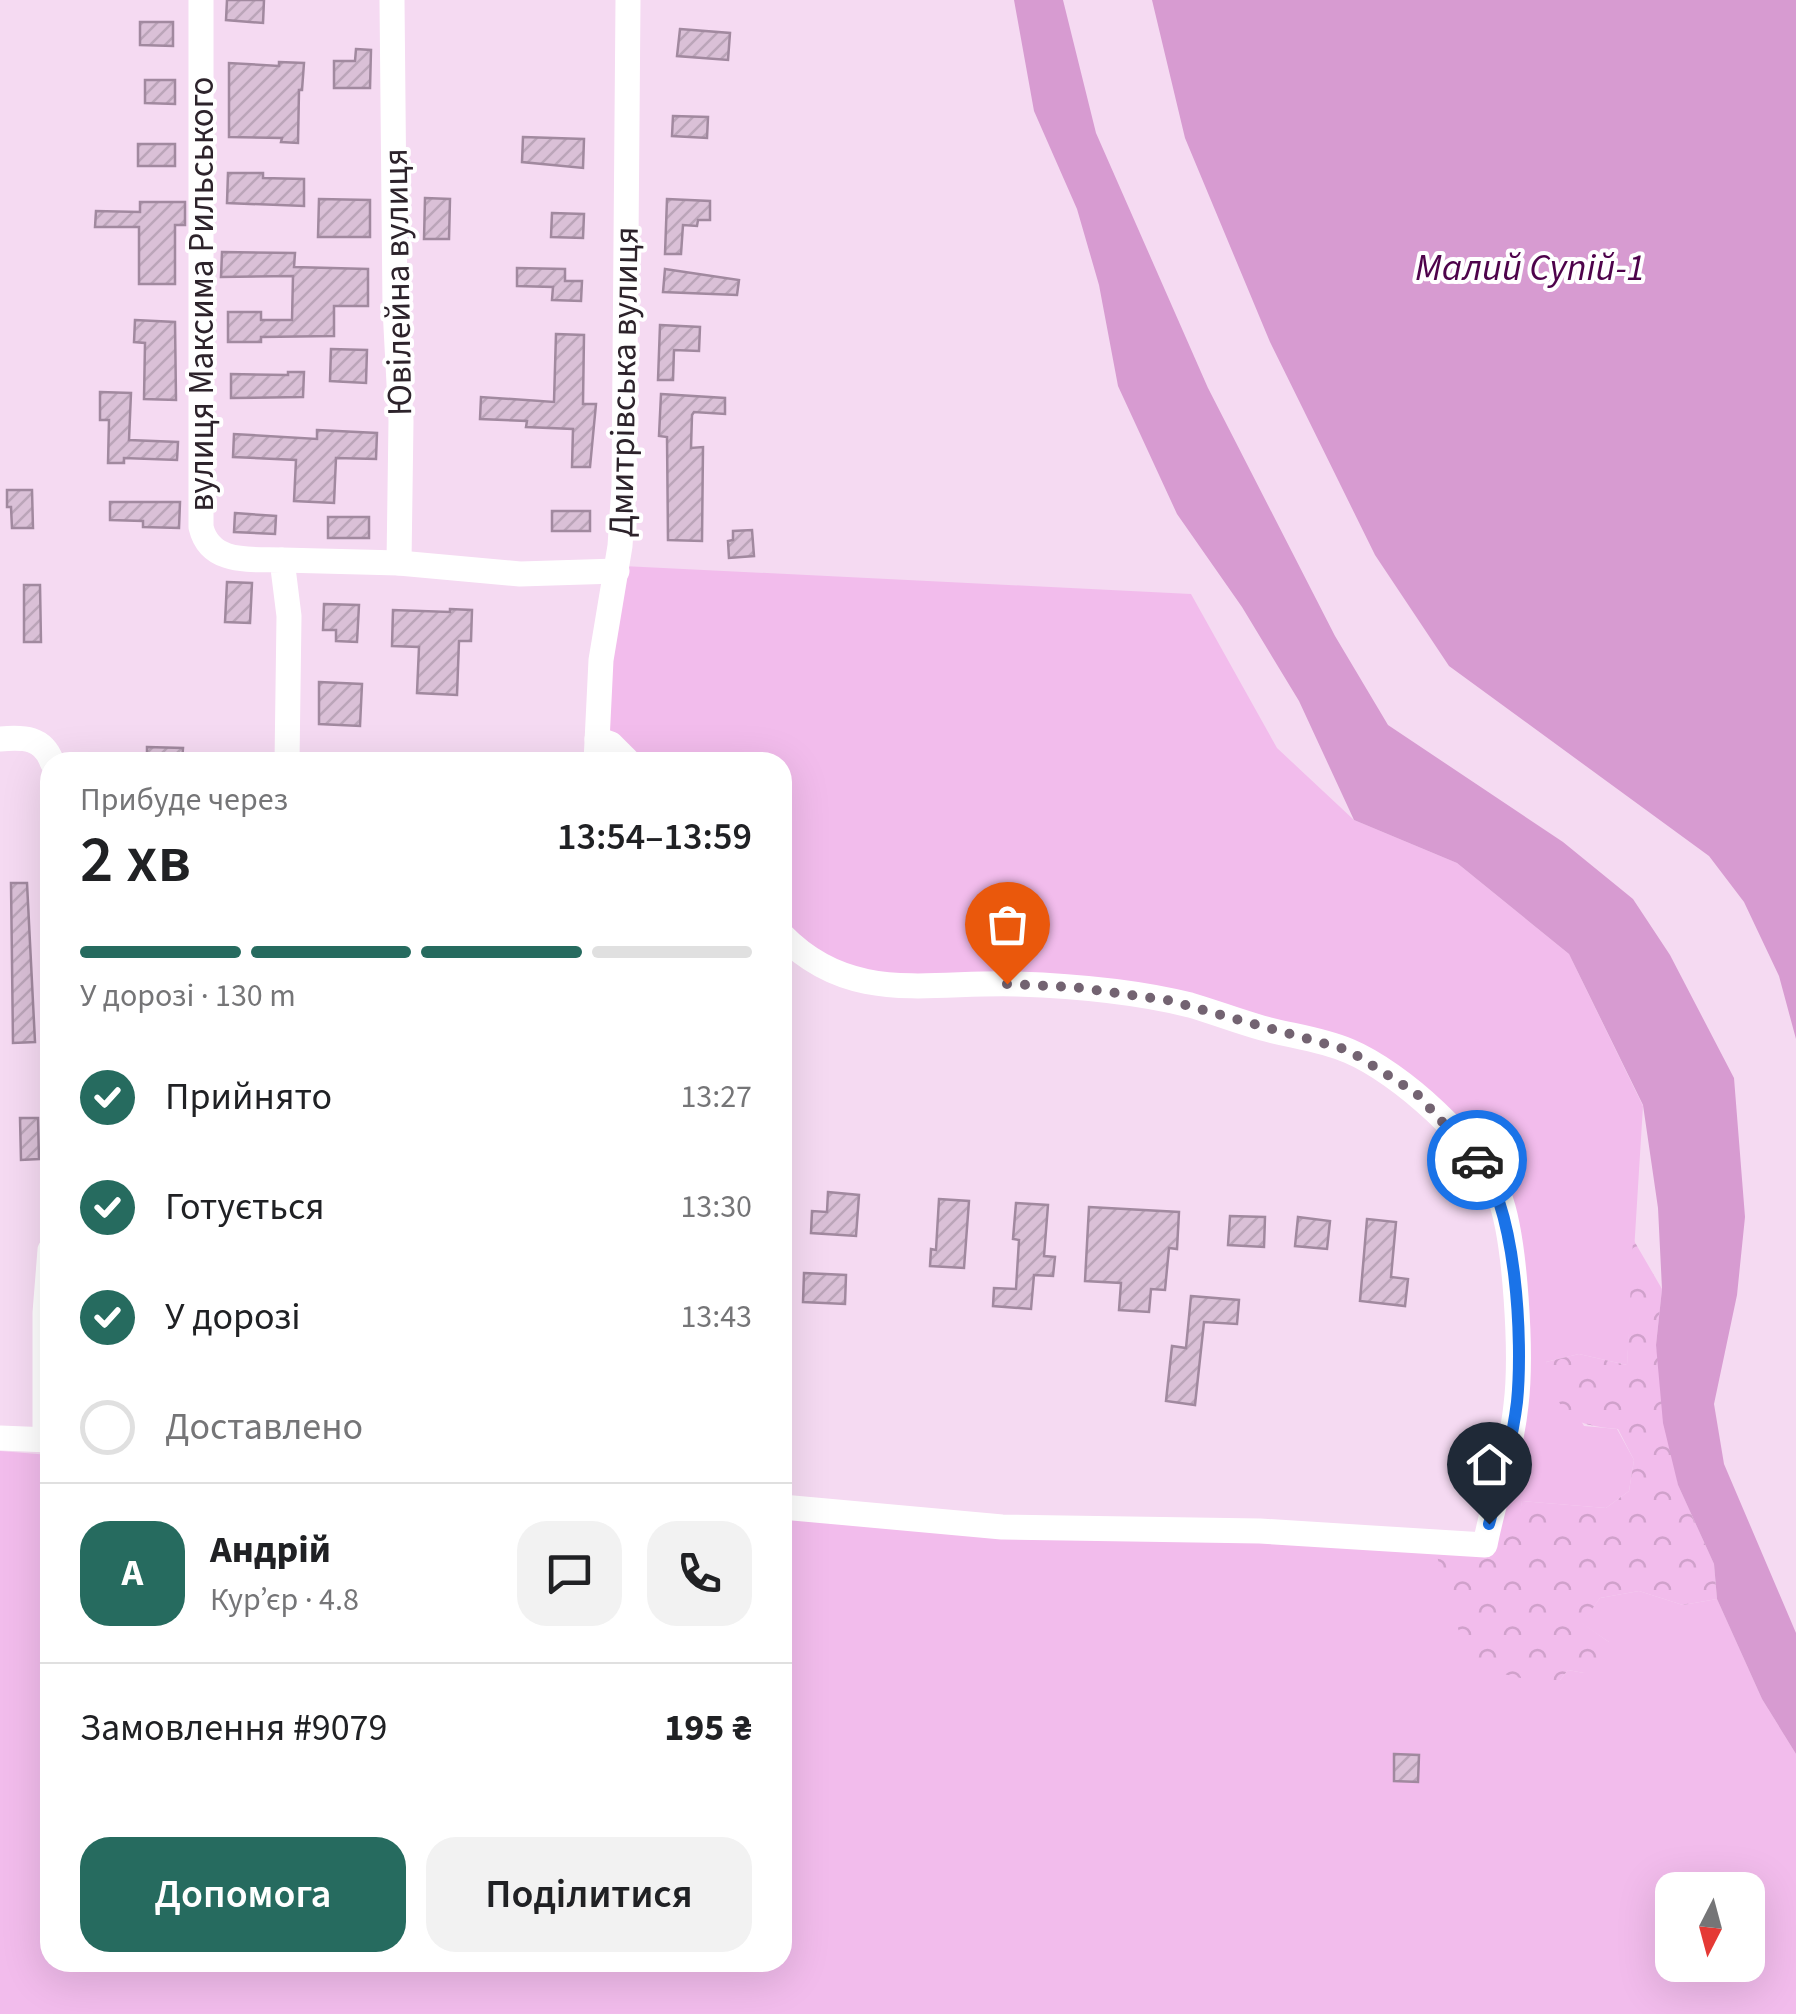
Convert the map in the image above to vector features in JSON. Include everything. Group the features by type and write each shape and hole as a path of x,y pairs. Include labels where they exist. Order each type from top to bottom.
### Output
{"street":[{"name":"вулиця Максима Рильського","path":"201,0 200,527 206,542 222,554 282,560 399,563 520,574 617,571"},
{"name":"Ювілейна вулиця","path":"392,0 395,308 401,438 399,563"},
{"name":"Дмитрівська вулиця","path":"596,751 602,642 617,571 624,486 628,0"},
{"path":"282,560 289,616 287,752"},
{"path":"0,738 39,742 48,752"},
{"path":"596,751 608,742 619,752"},
{"path":"792,943 814,962 867,983 919,987 986,983 1060,986 1167,1000 1330,1044 1380,1068 1425,1102 1481,1164 1496,1189 1510,1240 1518,1372 1512,1432 1485,1545 1274,1531 1097,1531 960,1525 792,1507"},
{"path":"0,1438 40,1440"}],"green space":[{"path":"623,566 1191,594 1277,748 1354,820 1457,863 1569,954 1643,1106 1627,1365 1579,1354 1546,1362 1584,1426 1617,1429 1634,1460 1629,1491 1606,1508 1522,1501 1519,1523 1500,1534 1490,1534 1522,1407 1493,1171 1403,1072 1205,1001 864,976 805,947 792,933 792,752 632,752 605,733"},
{"path":"1633,1239 1662,1289 1656,1345 1678,1485 1714,1564 1717,1599 1683,1605 1639,1591 1600,1598 1582,1623 1609,1642 1626,1664 1584,1673 1568,1670 1555,1686 1469,1666 1436,1553 1518,1523 1522,1501 1606,1508 1629,1491 1634,1460 1618,1429 1585,1424 1566,1413 1546,1362 1579,1354 1627,1365"},
{"path":"0,1451 40,1454 40,1972 792,1972 792,1516 1436,1553 1560,1680 1568,1670 1584,1673 1609,1642 1581,1623 1600,1598 1639,1591 1683,1605 1717,1599 1762,1699 1796,1754 1796,2014 0,2014"}],"water":[{"path":"1014,0 1063,0 1096,133 1208,388 1335,636 1388,725 1563,842 1633,899 1670,955 1734,1078 1745,1217 1737,1295 1714,1404 1724,1464 1796,1633 1796,1754 1762,1699 1717,1599 1714,1564 1678,1485 1663,1423 1656,1345 1662,1289 1658,1208 1643,1105 1569,954 1457,863 1354,820 1299,701 1242,607 1177,514 1118,386 1099,285 1077,209 1034,111"},
{"name":"Малий Супій-1","path":"1152,0 1796,0 1796,1039 1779,976 1744,902 1709,856 1449,666 1375,555 1270,342 1185,138"}],"building":[{"path":"227,0 264,0 263,23 226,20"},
{"path":"140,22 173,22 173,46 140,45"},
{"path":"680,29 730,33 728,60 677,56"},
{"path":"356,49 371,50 370,88 334,88 334,61 355,61"},
{"path":"279,62 304,63 298,143 281,142 282,138 229,137 229,63 279,66"},
{"path":"145,80 175,80 175,104 145,103"},
{"path":"673,116 708,117 707,138 672,136"},
{"path":"523,137 584,139 583,168 522,162"},
{"path":"138,144 175,144 175,166 138,166"},
{"path":"228,173 304,179 304,206 227,203"},
{"path":"425,198 450,199 449,239 424,239"},
{"path":"319,199 370,200 370,237 318,237"},
{"path":"667,199 710,201 710,220 698,220 697,226 683,225 681,254 665,254"},
{"path":"140,202 185,202 185,225 175,225 175,284 139,284 139,227 95,227 96,211 140,212"},
{"path":"552,213 584,214 583,238 551,237"},
{"path":"222,252 295,253 294,267 368,269 368,306 334,306 334,336 261,337 261,342 228,342 228,312 261,312 261,320 292,320 293,276 221,277"},
{"path":"517,268 565,269 565,281 582,281 581,301 552,300 553,287 517,286"},
{"path":"665,269 739,280 737,295 663,292"},
{"path":"135,320 175,322 176,400 144,399 145,343 134,342"},
{"path":"660,325 700,327 699,351 674,350 673,380 658,380"},
{"path":"556,334 584,335 583,404 596,404 590,467 572,467 573,429 526,427 527,421 480,419 481,397 554,402"},
{"path":"331,349 367,350 366,383 330,381"},
{"path":"304,372 303,397 231,398 231,374"},
{"path":"100,392 131,393 129,440 178,442 177,460 124,458 124,463 108,463 109,420 100,420"},
{"path":"661,394 725,398 725,414 692,415 691,448 703,447 702,541 668,540 667,437 659,436"},
{"path":"317,430 377,433 376,459 336,458 334,503 294,501 296,460 233,457 234,434 317,439"},
{"path":"7,490 32,490 33,528 12,528"},
{"path":"110,502 180,502 179,528 143,527 143,521 110,520"},
{"path":"552,511 590,511 590,531 552,531"},
{"path":"235,513 276,516 275,534 234,532"},
{"path":"328,517 369,517 369,538 328,538"},
{"path":"752,530 754,556 729,558 728,541 733,540 733,531"},
{"path":"227,582 252,583 250,623 225,622"},
{"path":"24,585 40,585 41,642 24,642"},
{"path":"324,604 359,605 357,642 336,641 336,630 323,630"},
{"path":"393,610 472,610 471,641 459,641 457,695 417,693 419,647 392,646"},
{"path":"319,682 362,684 360,726 319,724"},
{"path":"147,747 183,748 183,752 147,752"},
{"path":"11,883 27,883 35,1042 13,1043"},
{"path":"20,1118 38,1118 39,1159 21,1160"},
{"path":"828,1192 859,1195 856,1236 811,1233 812,1211 827,1212"},
{"path":"939,1199 969,1201 964,1268 930,1266 931,1249 936,1250"},
{"path":"1016,1203 1048,1205 1044,1256 1055,1257 1053,1276 1034,1275 1031,1309 993,1306 994,1288 1016,1289"},
{"path":"1089,1207 1179,1212 1177,1249 1169,1248 1165,1290 1151,1289 1149,1312 1119,1310 1121,1283 1085,1281"},
{"path":"1230,1216 1265,1217 1264,1247 1228,1245"},
{"path":"1298,1217 1330,1221 1327,1249 1295,1246"},
{"path":"1367,1219 1396,1222 1391,1277 1408,1279 1405,1306 1360,1301"},
{"path":"804,1273 846,1275 845,1304 803,1302"},
{"path":"1191,1296 1239,1300 1237,1324 1204,1322 1195,1405 1166,1401 1172,1346 1186,1348"},
{"path":"1394,1754 1419,1755 1418,1782 1394,1781"}],"way so far":[{"path":"1007,984 1073,987 1167,1000 1348,1050 1416,1093 1477,1160"}],"route":[{"path":"1477,1160 1500,1198 1510,1240 1518,1372 1512,1432 1489,1524"}]}
